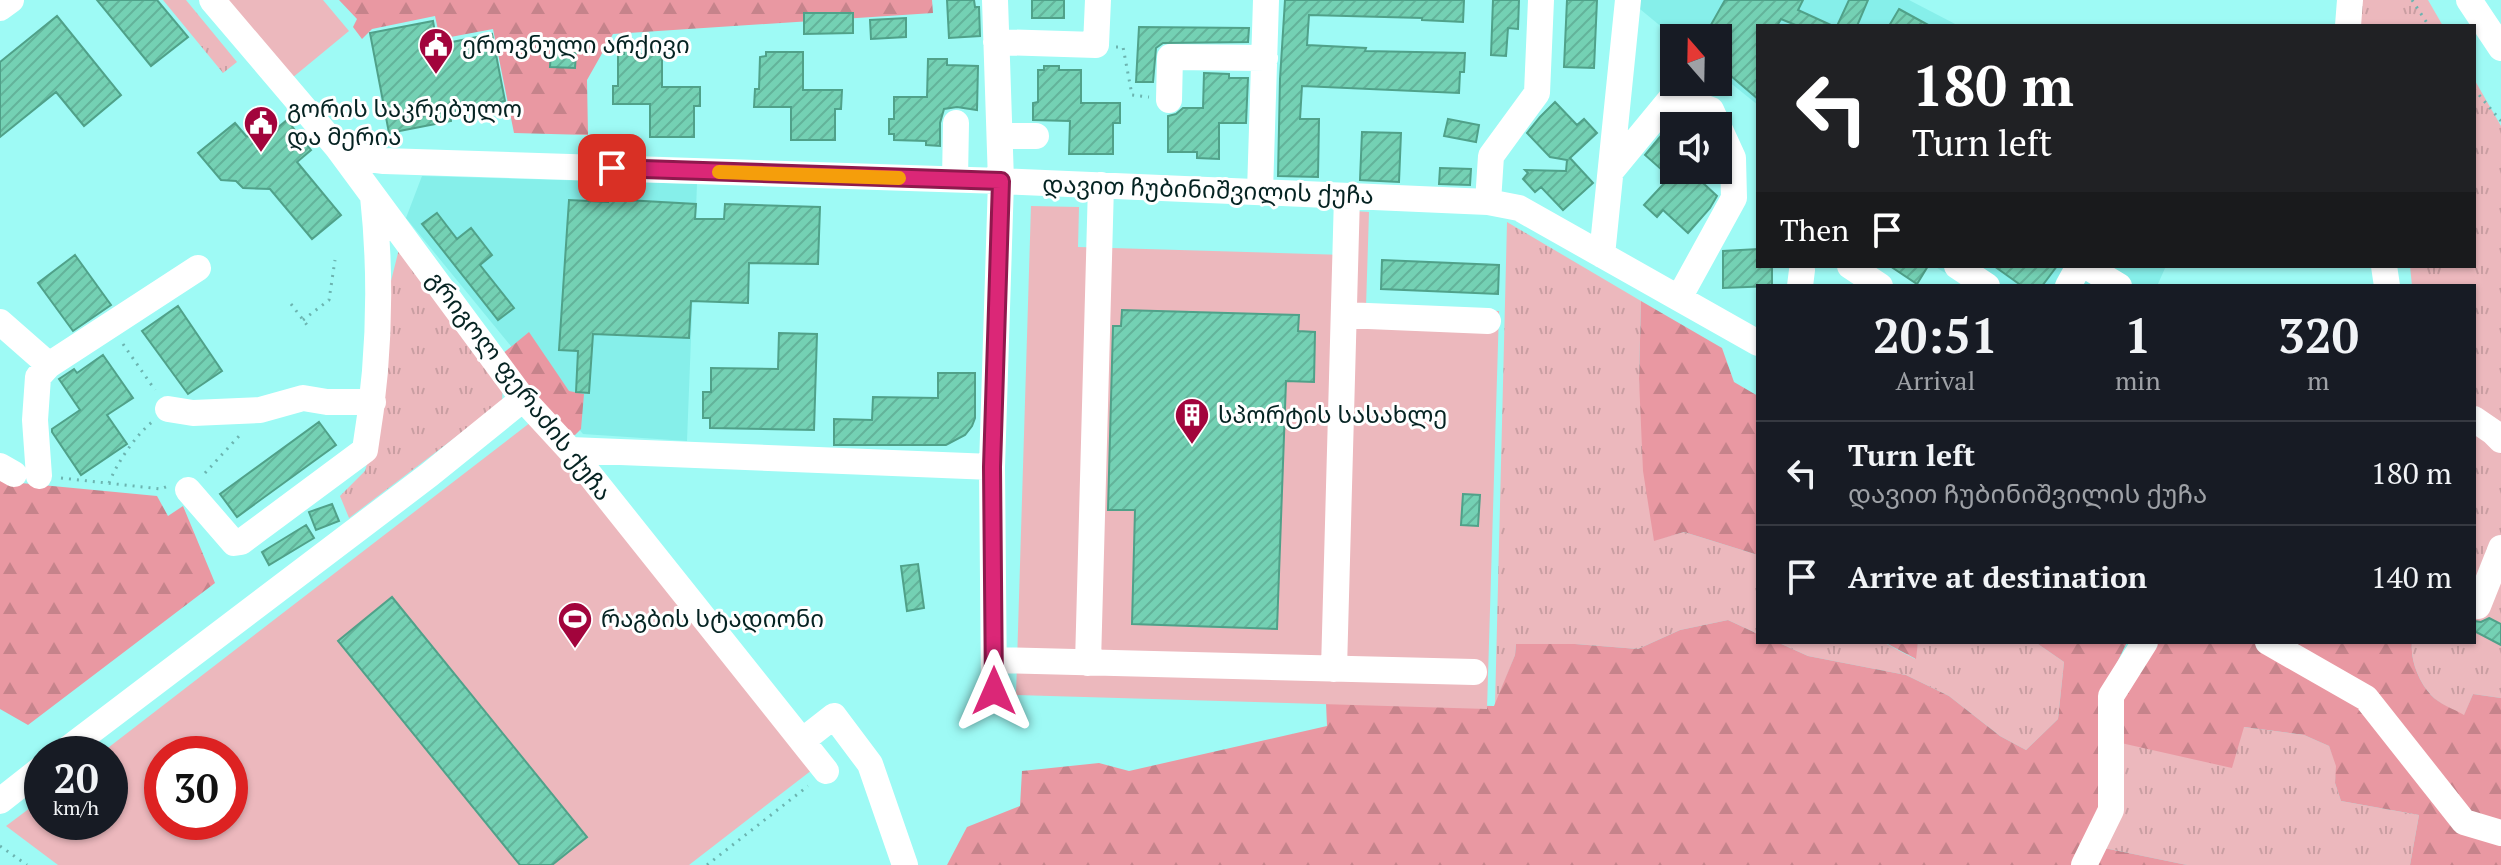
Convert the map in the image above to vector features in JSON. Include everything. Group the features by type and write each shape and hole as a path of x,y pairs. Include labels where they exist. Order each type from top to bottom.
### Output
{"street":[{"path":"0,8 11,0"},
{"name":"გრიგოლ ფერაძის ქუჩა","path":"212,0 337,147 523,399 570,450 826,771"},
{"path":"994,691 992,467 1001,181 995,0"},
{"path":"996,42 1096,45 1098,0"},
{"path":"1260,192 1266,0"},
{"path":"1488,202 1491,156 1537,93 1541,0"},
{"path":"1602,255 1628,0"},
{"path":"2348,24 2350,0"},
{"path":"2469,0 2500,44"},
{"path":"1169,100 1170,57 1265,58"},
{"path":"1612,170 1673,96 1711,110 1733,158 1734,198 1679,298"},
{"path":"955,179 956,123"},
{"path":"1000,136 1036,136"},
{"name":"დავით ჩუბინიშვილის ქუჩა","path":"337,147 384,161 955,179 1488,202 1519,208 1756,342"},
{"path":"188,490 229,540 241,542 365,450 373,402 377,262 371,189 375,171 384,161"},
{"path":"1088,663 1101,185"},
{"path":"1334,669 1347,196"},
{"path":"18,472 35,420 38,377 49,365 198,268"},
{"path":"1852,268 1877,284"},
{"path":"1960,268 1984,284"},
{"path":"2089,268 2116,284"},
{"path":"1344,315 1488,321"},
{"path":"0,322 49,365"},
{"path":"168,409 193,413 260,410 303,398 327,402 373,402"},
{"path":"85,736 429,475 523,399"},
{"path":"2476,421 2501,440"},
{"path":"570,450 992,467"},
{"path":"2478,606 2501,548"},
{"path":"2084,865 2111,810 2111,696 2144,644"},
{"path":"2272,644 2366,698 2464,822 2501,833"},
{"path":"994,660 1474,672"},
{"path":"802,741 834,716 870,764 905,865"},
{"path":"0,801 24,782"}],"path":[{"path":"2412,0 2428,24"},
{"path":"1096,45 1123,47 1132,95 1169,100"},
{"path":"2476,91 2501,121"},
{"path":"303,320 329,300 335,260"},
{"path":"291,304 310,329"},
{"path":"109,483 116,466 137,435 168,409 111,325"},
{"path":"18,472 161,489 177,481 188,490 226,453 260,410"},
{"path":"707,865 826,771"},
{"path":"0,846 27,865"}],"shaded area":[{"path":"1629,0 1909,0 1955,24 1756,24 1756,103 1732,84 1732,24 1660,26"},
{"path":"422,176 697,184 687,441 583,434 406,218"},
{"path":"1937,268 2165,268 2158,284 1963,284"}],"green space":[{"path":"163,0 186,0 237,62 223,73"},
{"path":"227,0 323,0 349,31 292,78"},
{"path":"339,0 932,0 933,13 613,34 587,80 588,135 514,133 493,29 440,39 435,16 372,29 362,39 353,27 357,19"},
{"path":"2341,0 2428,0 2442,24 2348,24"},
{"path":"2476,82 2501,126 2501,698 2473,694 2464,716 2438,701 2427,690 2416,670 2412,644 2476,644 2476,284 2412,284 2410,268 2476,268"},
{"path":"1031,206 1079,207 1078,247 1345,255 1354,211 1369,212 1366,307 1499,311 1487,709 1016,695"},
{"path":"1507,222 1641,301 1639,379 1655,540 1684,532 1756,554 1756,633 1728,620 1680,630 1638,649 1575,644 1516,644 1515,655 1495,706"},
{"path":"401,241 503,379 502,402 349,518 340,496 365,471 381,416 386,301"},
{"path":"1641,301 1722,348 1734,382 1756,395 1756,554 1684,532 1654,541 1643,471 1639,379"},
{"path":"529,332 569,391 584,394 581,429 575,435 558,433 501,355"},
{"path":"531,422 812,770 689,865 58,865 25,840 128,840 128,736 123,736"},
{"path":"0,481 157,496 168,516 183,506 215,583 28,725 0,709"},
{"path":"1728,620 1756,633 1756,644 1781,644 1808,656 1906,675 1949,696 2000,736 2026,750 2058,719 2064,662 2038,644 2126,644 2105,688 2103,809 2075,865 947,865 967,827 1020,806 1022,771 1099,763 1129,771 1327,726 1326,703 1494,706 1515,655 1516,644 1575,644 1638,649 1680,630"},
{"path":"1781,644 1887,644 1915,659 1918,644 2038,644 2064,662 2058,719 2026,750 2000,736 1949,696 1906,675 1808,656"},
{"path":"1888,644 1918,644 1916,659"},
{"path":"2154,644 2412,644 2412,656 2419,677 2438,701 2464,715 2473,694 2501,698 2501,865 2410,865 2419,815 2341,801 2335,783 2336,766 2329,746 2304,735 2244,727 2232,768 2121,743 2119,698"},
{"path":"2244,727 2304,735 2329,746 2337,766 2335,783 2341,801 2419,815 2410,865 2187,865 2104,848 2121,743"},
{"path":"24,812 24,840 6,826"},
{"path":"2104,848 2187,865 2096,865"}],"building":[{"path":"97,0 157,0 188,37 151,66"},
{"path":"947,0 974,0 975,7 979,7 980,36 949,38"},
{"path":"1032,0 1064,0 1064,18 1032,18"},
{"path":"1285,0 1464,0 1463,22 1309,15 1307,45 1366,48 1365,51 1465,53 1459,93 1302,86 1300,119 1319,119 1318,177 1278,176"},
{"path":"1493,0 1519,0 1518,29 1508,28 1506,56 1491,55"},
{"path":"1567,0 1597,0 1594,68 1564,67"},
{"path":"1725,0 1803,0 1798,10 1829,24 1793,24 1781,19 1778,24 1756,24 1756,97 1732,77 1732,24 1711,24"},
{"path":"1849,0 1868,0 1858,24 1838,24"},
{"path":"1899,9 1926,24 1890,24"},
{"path":"804,13 853,13 853,33 804,34"},
{"path":"57,16 121,95 84,126 56,92 0,137 0,62"},
{"path":"906,18 906,37 871,39 870,20"},
{"path":"433,21 437,45 492,34 505,101 450,112 451,121 389,133 370,33"},
{"path":"1139,27 1249,28 1248,42 1163,43 1156,48 1153,82 1136,82"},
{"path":"557,40 571,41 571,53 576,53 575,68 550,67 551,52 556,52"},
{"path":"624,49 639,49 640,54 662,54 662,87 700,87 700,106 694,106 694,137 650,137 650,104 613,104 613,86 618,86 618,54 624,54"},
{"path":"766,52 803,52 803,90 842,90 841,109 835,109 835,140 791,140 791,107 754,107 755,89 759,89 760,57 766,56"},
{"path":"928,59 947,59 947,65 978,66 977,110 944,109 940,123 940,146 926,145 926,141 894,140 894,134 889,134 889,119 894,119 894,97 927,97"},
{"path":"1044,66 1081,70 1081,103 1120,103 1120,123 1113,123 1113,154 1069,154 1070,121 1033,120 1033,103 1038,102 1038,70 1044,70"},
{"path":"1204,73 1248,78 1246,123 1219,123 1219,159 1197,158 1197,152 1168,152 1168,116 1183,108 1203,108"},
{"path":"1555,102 1577,125 1584,119 1597,133 1570,158 1593,183 1563,210 1541,187 1535,192 1523,179 1528,173 1525,170 1566,171 1567,160 1550,157 1527,133"},
{"path":"1448,119 1479,125 1476,142 1444,136"},
{"path":"287,120 311,150 297,162 341,215 312,239 270,189 243,188 236,181 221,180 198,153 235,123 246,136 265,138"},
{"path":"1362,132 1401,133 1399,182 1360,180"},
{"path":"1660,137 1660,168 1645,155"},
{"path":"1440,168 1471,169 1470,185 1439,184"},
{"path":"1664,184 1704,184 1717,196 1688,233 1663,210 1657,217 1644,205"},
{"path":"608,199 696,204 695,219 724,219 725,204 820,207 818,264 749,263 748,303 691,301 689,338 593,334 589,393 576,392 578,351 559,350 569,200 608,202"},
{"path":"437,213 457,239 471,228 492,255 480,265 514,308 498,320 422,224"},
{"path":"1756,249 1756,268 1772,268 1772,284 1723,288 1723,251"},
{"path":"75,255 111,305 73,331 38,283"},
{"path":"1382,260 1499,265 1498,294 1381,289"},
{"path":"1893,268 1927,268 1917,284"},
{"path":"1997,268 2056,268 2044,284 2019,284"},
{"path":"178,306 222,371 188,394 142,331"},
{"name":"სპორტის სასახლე","path":"1122,310 1299,315 1298,331 1315,332 1314,382 1286,381 1277,629 1132,624 1135,510 1108,510 1113,326 1121,326"},
{"path":"779,333 817,334 814,430 710,428 710,418 703,418 703,392 711,392 711,368 778,369"},
{"path":"103,355 133,398 107,415 127,444 81,475 52,432 80,410 59,379 74,369 77,373"},
{"path":"938,373 975,373 975,418 965,435 946,445 834,445 834,419 872,420 873,397 938,398"},
{"path":"319,422 336,445 237,517 220,494"},
{"path":"1463,494 1480,495 1478,526 1461,525"},
{"path":"332,504 339,521 316,530 309,512"},
{"path":"306,525 314,538 269,565 262,552"},
{"path":"918,564 924,608 907,611 901,566"},
{"path":"392,597 587,837 552,865 520,865 338,641"},
{"path":"2489,618 2501,624 2501,645 2476,632 2476,621"}],"slow traffic":[{"path":"719,172 899,178"}],"place":[{"name":"ეროვნული არქივი","path":"436,76"},
{"name":"გორის საკრებულო და მერია","path":"261,154"},
{"name":"სპორტის სასახლე","path":"1192,446"},
{"name":"რაგბის სტადიონი","path":"575,650"}],"route":[{"path":"612,168 1001,181 992,467 994,691"}]}
